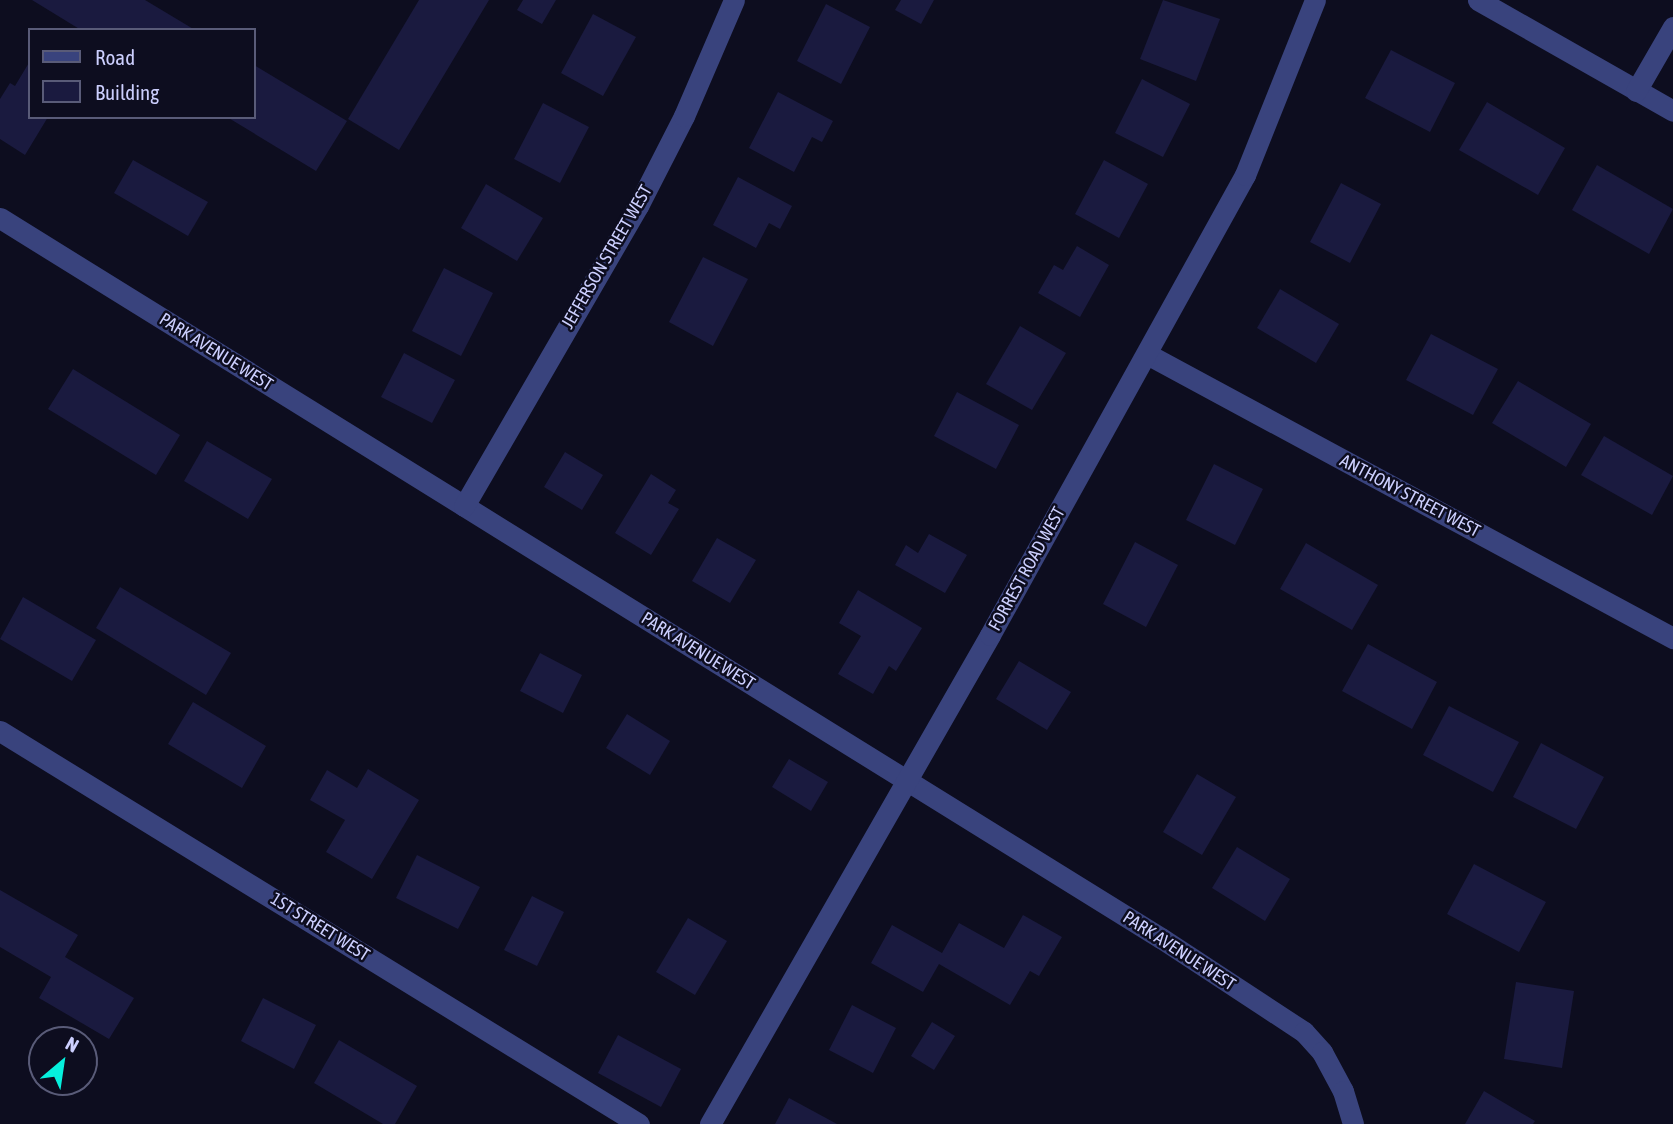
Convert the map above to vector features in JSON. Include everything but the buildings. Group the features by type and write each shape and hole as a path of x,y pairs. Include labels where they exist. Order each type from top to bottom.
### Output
{"street":[{"name":"JEFFERSON STREET WEST","path":"464,506 638,206 684,116 734,0"},
{"name":"FORREST ROAD WEST","path":"710,1124 1147,354 1245,176 1315,0"},
{"path":"1478,0 1673,111"},
{"path":"1636,91 1673,27"},
{"name":"PARK AVENUE WEST","path":"0,218 1161,938 1304,1032 1322,1052 1343,1091 1353,1124"},
{"name":"ANTHONY STREET WEST","path":"1147,354 1673,638"},
{"name":"1ST STREET WEST","path":"0,731 639,1124"}]}
